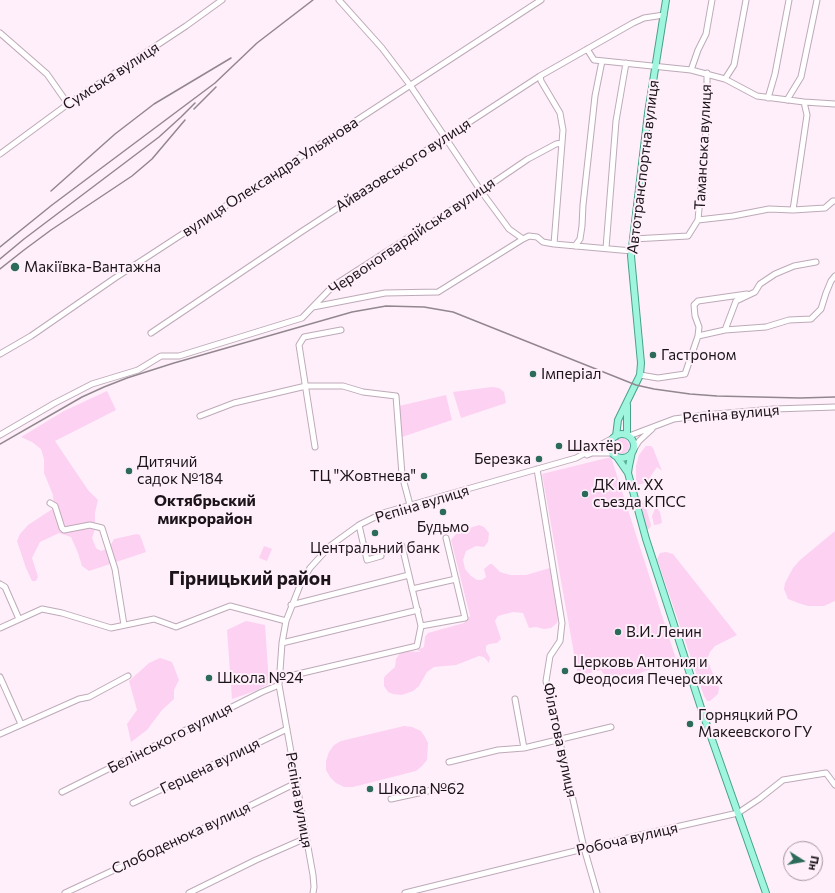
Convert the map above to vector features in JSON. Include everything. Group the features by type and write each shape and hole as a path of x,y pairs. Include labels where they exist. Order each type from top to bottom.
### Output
{"main road":[{"name":"Автотранспортна вулиця","path":"614,437 618,420 640,375 641,363 632,251 648,113 666,0"},
{"path":"626,403 628,410 628,435 634,442 628,473"},
{"path":"628,435 620,434 614,437 610,443 611,448 628,473 646,539 703,714 765,893"},
{"path":"615,455 622,458 628,456 633,450"}],"street":[{"name":"Сумська вулиця","path":"0,154 68,104 186,26 222,0"},
{"path":"339,0 382,48 410,85 509,229 523,239"},
{"name":"вулиця Олександра Ульянова","path":"0,354 32,336 115,278 541,0"},
{"path":"691,70 698,50 706,34 712,0"},
{"name":"Таманська вулиця","path":"725,79 734,65 746,0"},
{"path":"768,98 775,74 789,0"},
{"path":"787,100 801,77 817,0"},
{"name":"Айвазовського вулиця","path":"151,333 301,232 540,76 633,22 644,18 664,15"},
{"path":"0,32 47,74 68,104"},
{"path":"587,49 594,60 691,70 725,79 757,96 835,104"},
{"path":"575,246 580,239 582,226 594,96 602,61"},
{"path":"606,248 616,120 626,63"},
{"name":"Таманська вулиця","path":"698,220 707,120 707,73"},
{"path":"540,76 541,81 560,113 563,130 554,244"},
{"path":"793,210 807,116 804,102"},
{"name":"Червоногвардійська вулиця","path":"0,435 48,407 92,384 138,370 161,356 179,356 302,318 333,286 528,159 556,144 562,143"},
{"path":"633,239 688,236 698,220 733,216 769,209 793,210 825,208 835,201"},
{"path":"313,307 385,293 438,292 529,236 537,237 544,242 554,244 632,251"},
{"path":"725,330 736,301 755,292 760,284 775,274 794,266 816,262"},
{"path":"698,336 725,330 766,328 789,320 811,319 822,309 826,293 835,276"},
{"path":"640,375 658,378 685,374 698,336 699,327 695,316 694,305 698,301 755,292"},
{"path":"315,448 299,345 304,337 341,330"},
{"path":"200,416 234,402 305,386 343,386 363,392 396,396 402,475 410,505"},
{"name":"Рєпіна вулиця","path":"628,435 674,419 774,409 835,407"},
{"path":"633,450 639,441 656,426"},
{"name":"Рєпіна вулиця","path":"313,893 313,875 279,685 282,643 286,621 291,605 310,568 330,546 359,525 383,513 576,458 614,437"},
{"path":"576,458 592,454 615,455"},
{"name":"Філатова вулиця","path":"537,469 562,623 560,641 550,656 546,681 584,848 597,893"},
{"path":"50,503 55,506 64,530 90,525 102,528 115,569 124,625"},
{"path":"294,675 417,646 421,626 402,546 380,553 381,556 368,560 359,525"},
{"path":"421,626 465,618 446,538"},
{"path":"291,605 409,575"},
{"path":"412,589 456,579"},
{"path":"0,584 5,587 19,619"},
{"path":"0,628 42,609 62,613 111,628 154,619 176,627 230,606 286,621"},
{"path":"282,643 418,610"},
{"path":"0,734 79,699 89,697 128,676"},
{"path":"0,677 21,724"},
{"name":"Белінського вулиця","path":"62,792 262,692 279,685"},
{"path":"515,699 524,748"},
{"path":"449,762 498,750 524,748 611,727"},
{"name":"Герцена вулиця","path":"133,803 287,729"},
{"name":"Робоча вулиця","path":"405,893 584,848 738,813 783,780 826,773 835,785"},
{"name":"Слободенюка вулиця","path":"65,893 217,822 296,783"},
{"path":"390,799 455,785"},
{"path":"189,893 256,860 306,838"}],"shaded area":[{"path":"492,387 499,388 504,392 506,403 461,418 453,392"},
{"path":"107,391 116,410 55,441 88,490 98,500 95,513 95,529 92,538 96,548 101,551 109,548 114,539 137,534 140,535 146,552 89,571 82,566 71,537 59,533 40,542 32,558 38,577 36,581 32,581 17,541 20,534 28,525 54,508 53,495 44,473 44,459 41,449 32,442 21,437 64,411"},
{"path":"446,395 452,420 402,437 399,406"},
{"path":"621,438 628,443 629,446 624,453 621,454 614,449 613,446 618,439"},
{"path":"646,446 651,446 653,448 662,471 657,467 650,477 657,480 637,485 636,466 639,455"},
{"path":"611,457 676,659 610,685 601,670 578,676 542,474"},
{"path":"642,501 645,504 651,525 647,530 641,504"},
{"path":"657,508 660,512 662,522 654,525 652,516"},
{"path":"479,525 484,527 489,533 488,542 484,547 476,546 466,551 463,560 465,569 477,580 482,580 486,577 484,569 490,564 492,564 500,572 510,575 526,575 550,568 558,618 557,623 551,628 529,628 523,613 513,612 498,616 495,621 501,639 497,643 486,646 486,651 490,658 489,663 484,657 479,656 456,665 434,667 427,672 419,686 413,691 402,695 388,692 384,686 384,678 395,667 396,659 400,653 405,651 421,652 417,650 424,647 425,637 428,633 464,623 470,616 451,540 456,534 463,530"},
{"path":"835,531 835,601 824,606 808,606 788,599 784,589 785,583 793,568 800,560"},
{"path":"264,546 272,549 267,561 259,558"},
{"path":"666,552 673,554 737,635 715,646 710,652 708,662 719,688 718,694 710,701 707,701 704,696 657,559 660,553"},
{"path":"246,621 265,625 269,684 255,691 232,699 227,630"},
{"path":"160,658 172,662 179,680 174,690 174,699 162,710 147,730 131,742 127,724 137,710 129,681 149,663"},
{"path":"404,726 412,727 421,731 428,743 427,760 416,771 353,787 344,787 336,783 330,777 326,770 326,761 329,752 334,745 341,741"}],"railway":[{"path":"0,247 52,205 215,83 257,43 313,0"},
{"path":"51,191 115,134 154,104 231,58"},
{"path":"194,109 216,87"},
{"path":"0,259 24,239 159,137 195,103"},
{"path":"0,269 51,230 132,176 152,159 185,120"},
{"path":"0,444 82,397 127,378 352,312 386,306 424,307 453,312 636,385 654,389 717,396 800,398 835,397"}],"place":[{"name":"Макіївка-Вантажна","path":"15,267"},
{"name":"Гастроном","path":"653,355"},
{"name":"Імперіал","path":"533,374"},
{"name":"Шахтёр","path":"559,446"},
{"name":"Березка","path":"539,459"},
{"name":"Дитячий садок №184","path":"129,471"},
{"name":"ТЦ \"Жовтнева\"","path":"424,476"},
{"name":"ДК им. XX съезда КПСС","path":"585,494"},
{"name":"Будьмо","path":"443,512"},
{"name":"Центральний банк","path":"375,533"},
{"name":"В.И. Ленин","path":"618,632"},
{"name":"Церковь Антония и Феодосия Печерских","path":"565,671"},
{"name":"Школа №24","path":"209,678"},
{"name":"Горняцкий РО Макеевского ГУ","path":"690,724"},
{"name":"Школа №62","path":"370,789"}],"district":[{"name":"Октябрьский микрорайон","path":"205,510"},
{"name":"Гірницький район","path":"250,579"}]}
